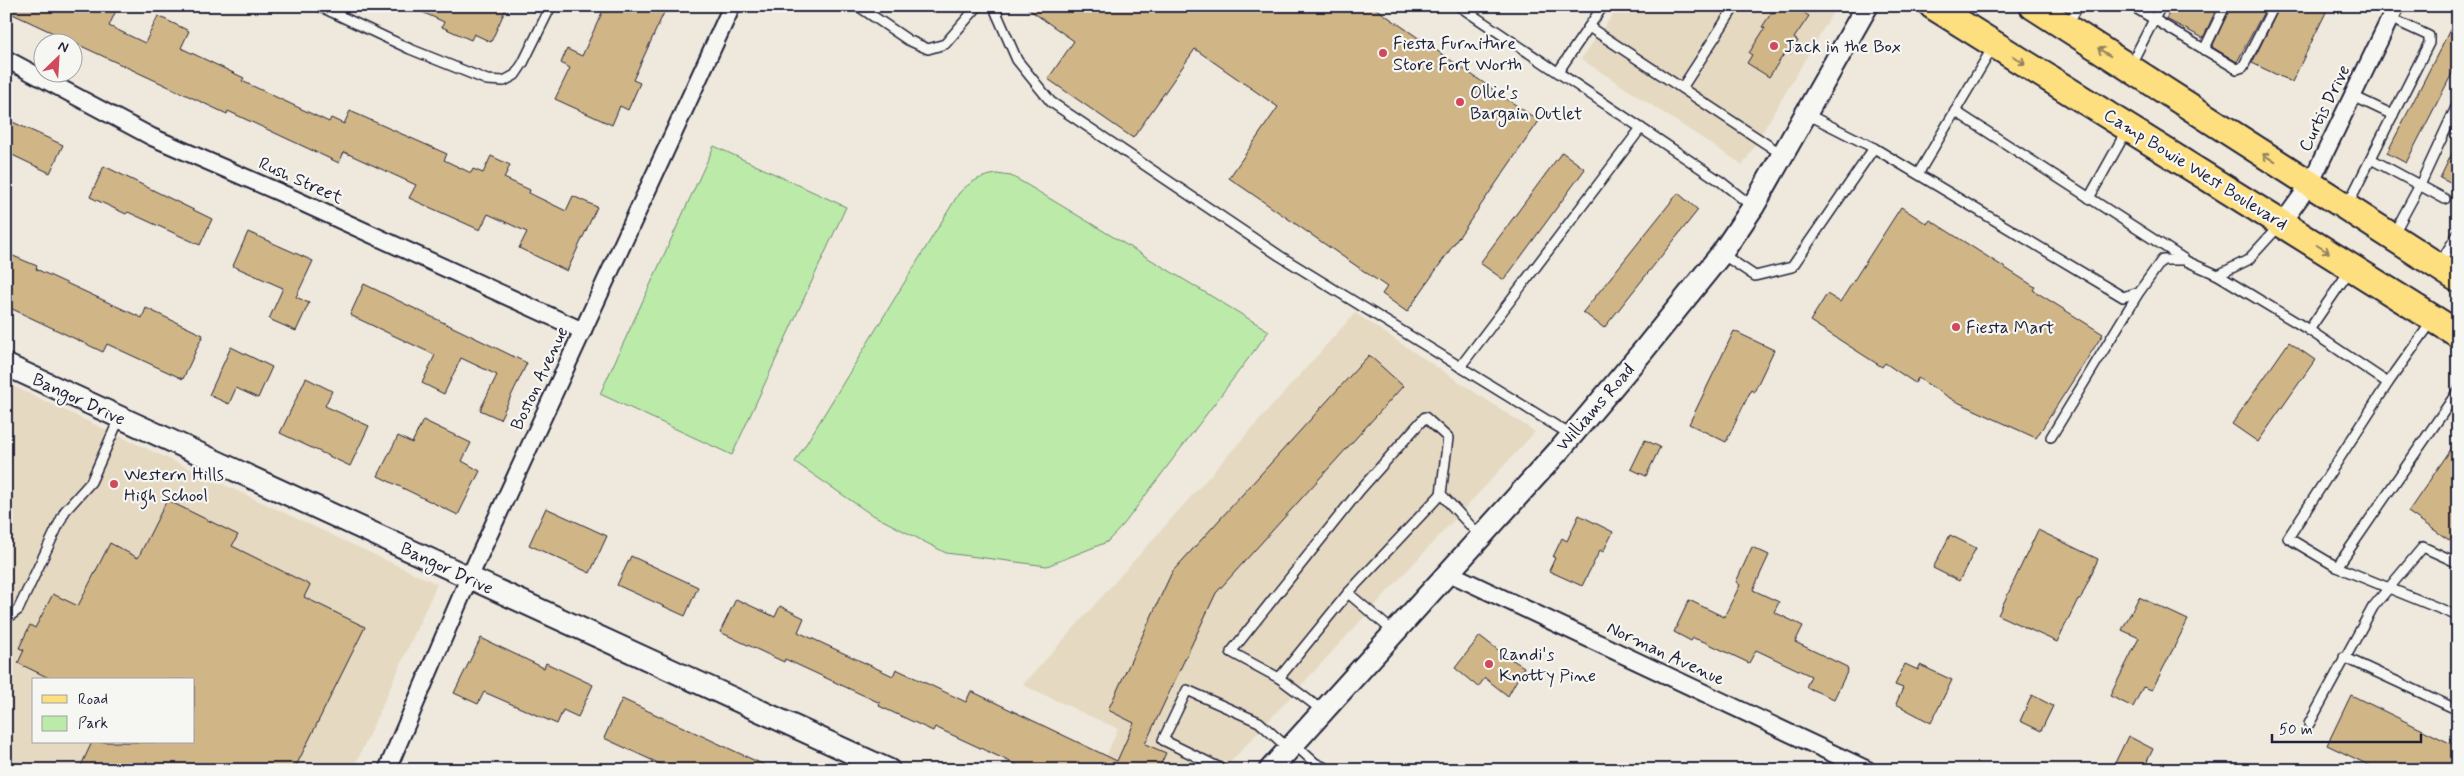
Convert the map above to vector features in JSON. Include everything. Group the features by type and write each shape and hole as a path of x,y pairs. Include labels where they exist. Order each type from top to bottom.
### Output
{"main road":[{"name":"Camp Bowie West Boulevard","path":"1933,6 2282,222 2458,334"},
{"path":"2033,6 2072,17 2129,68 2448,273"}],"street":[{"name":"Boston Avenue","path":"387,770 469,578 732,6"},
{"name":"Williams Road","path":"1270,770 1571,436 1722,253 1753,207 1867,6"},
{"name":"Curtis Drive","path":"2282,222 2310,184 2393,12"},
{"name":"Rush Street","path":"6,59 152,137 583,331"},
{"name":"Bangor Drive","path":"6,365 889,770"},
{"name":"Norman Avenue","path":"1448,572 1868,770"}],"lane":[{"path":"319,6 410,50 487,80 504,81 515,75 523,63 551,6"},
{"path":"858,6 908,40 928,49 945,44 978,6"},
{"path":"996,6 996,12 1017,60 1051,102 1280,256 1571,436"},
{"path":"1459,6 1720,181 1753,207"},
{"path":"1558,72 1603,6"},
{"path":"1682,88 1735,6"},
{"path":"2132,6 2237,70 2243,67 2274,6"},
{"path":"2129,68 2161,6"},
{"path":"2204,50 2225,6"},
{"path":"2346,208 2429,44 2429,36 2393,12"},
{"path":"1589,27 1783,155"},
{"path":"1918,174 1995,45"},
{"path":"2352,96 2394,115"},
{"path":"2392,237 2420,185 2458,103"},
{"path":"1955,111 2184,260 2218,275 2309,330 2388,383"},
{"path":"1807,114 1874,148 2123,297 2139,292"},
{"path":"1460,367 1641,128"},
{"path":"2089,198 2129,128"},
{"path":"1722,253 1755,276 1792,267 1874,148"},
{"path":"2372,159 2445,199"},
{"path":"2218,275 2248,260 2282,222"},
{"path":"2448,273 2458,234"},
{"path":"2051,437 2139,292 2162,260 2184,260"},
{"path":"2309,330 2352,267"},
{"path":"2434,319 2388,383 2288,538 2337,567 2458,616"},
{"path":"2337,567 2458,391"},
{"path":"6,619 18,610 65,511 91,482 120,417"},
{"path":"1279,678 1348,593 1441,494 1448,438 1425,417 1354,497 1231,652 1279,678 1323,711"},
{"path":"1441,494 1480,536"},
{"path":"2309,724 2373,607 2423,547 2458,563"},
{"path":"1348,593 1394,632"},
{"path":"2344,657 2458,710"},
{"path":"1224,770 1163,740 1187,690 1259,722 1315,763 1330,770"}],"shaded area":[{"path":"1619,6 1836,7 1743,165 1581,59"},
{"path":"1355,313 1535,432 1223,770 1100,770 1118,729 1023,685"},
{"name":"Western Hills High School","path":"6,383 437,584 353,770 6,770"}],"green space":[{"path":"714,146 846,207 732,455 600,394"},
{"path":"997,174 1011,176 1024,183 1269,331 1124,524 1107,542 1047,566 946,553 869,513 795,462 959,193 976,180"}],"building":[{"path":"6,6 118,6 109,26 145,43 158,16 189,31 181,48 244,78 242,81 329,122 331,118 344,124 350,111 447,154 444,160 471,173 473,169 483,173 491,156 510,165 504,178 530,190 529,193 566,211 573,196 597,207 567,271 519,248 527,232 488,214 480,230 409,198 416,185 344,152 339,163 228,111 227,114 82,46 82,32 51,32 6,11"},
{"path":"409,6 507,6 491,42 474,34 471,40 442,27 444,22"},
{"path":"605,6 667,6 633,80 640,83 628,110 620,106 612,125 555,99 570,68 561,63 567,49 582,56"},
{"path":"1024,6 1372,6 1539,121 1407,312 1382,294 1387,287 1229,178 1278,107 1195,49 1133,138 1048,79 1074,41"},
{"name":"Jack in the Box","path":"1779,6 1808,6 1803,12 1809,16 1794,38 1798,41 1790,54 1786,51 1769,77 1747,63 1752,55 1749,53 1765,28 1762,27 1772,12 1774,13"},
{"path":"2172,6 2218,6 2203,38 2166,19"},
{"path":"2231,6 2267,6 2237,62 2212,47"},
{"path":"2280,6 2329,6 2292,82 2252,63"},
{"path":"2458,14 2458,62 2406,163 2387,153"},
{"path":"6,119 63,145 50,173 6,152"},
{"path":"2458,141 2458,187 2440,178"},
{"path":"1562,152 1585,169 1504,280 1480,263"},
{"path":"104,166 212,219 200,245 90,197"},
{"path":"1678,193 1698,210 1604,328 1583,312"},
{"name":"Fiesta Mart","path":"1901,207 1927,224 1930,220 2035,287 2033,290 2103,334 2036,438 1953,400 1918,378 1915,383 1885,363 1882,367 1810,321 1827,294 1840,302"},
{"path":"248,232 313,261 296,297 309,303 296,331 269,319 283,288 233,266"},
{"path":"6,253 37,266 36,269 142,318 146,308 203,335 183,379 107,344 103,352 6,306"},
{"path":"364,284 527,363 500,419 480,410 497,375 461,358 444,394 422,383 435,355 350,315"},
{"path":"1734,331 1774,350 1754,392 1751,390 1726,442 1689,424"},
{"path":"2289,342 2315,360 2258,442 2232,424"},
{"path":"231,347 272,367 258,398 236,388 229,404 209,395"},
{"path":"1369,355 1403,386 1216,593 1145,744 1166,753 1158,770 1015,770 1017,765 935,727 933,731 879,706 880,703 785,659 784,662 720,632 736,599 775,617 780,606 804,618 798,632 893,676 896,669 966,702 971,691 1117,761 1134,723 1108,710 1172,572"},
{"path":"306,378 332,391 325,406 369,426 350,466 280,433"},
{"path":"423,420 471,443 462,461 480,471 458,515 378,476 398,436 412,443"},
{"path":"2458,439 2458,528 2449,540 2408,512"},
{"path":"1645,440 1660,447 1646,476 1631,469"},
{"path":"167,500 238,535 232,546 310,585 304,597 365,627 294,770 79,770 91,744 195,744 195,678 49,678 18,663 24,650 19,648 30,625 35,628 53,594 78,606 110,543 138,558"},
{"path":"546,508 607,536 590,573 529,545"},
{"path":"1579,515 1613,532 1603,552 1600,550 1582,586 1549,571 1562,538 1567,541"},
{"path":"2038,530 2098,559 2080,600 2078,599 2057,642 1998,615"},
{"path":"1950,535 1976,548 1959,581 1933,568"},
{"path":"1752,547 1769,555 1753,590 1779,602 1774,612 1803,626 1795,642 1847,667 1848,670 1834,699 1806,687 1811,676 1756,650 1749,663 1705,642 1693,638 1691,641 1674,632 1689,600 1724,617 1740,585 1736,582"},
{"path":"631,556 698,587 685,616 617,585"},
{"path":"2139,597 2188,620 2152,690 2143,687 2133,707 2110,696 2139,638 2122,630"},
{"name":"Randi's Knotty Pine","path":"1480,636 1524,667 1508,696 1485,678 1478,687 1455,668"},
{"path":"481,638 544,668 546,663 593,685 578,717 563,710 557,724 484,692 478,704 454,693"},
{"path":"1905,664 1918,670 1920,665 1952,680 1931,723 1896,704 1903,688 1895,685"},
{"path":"2032,695 2053,706 2041,731 2020,721"},
{"path":"2351,695 2458,747 2458,755 2451,770 2379,770 2327,745"},
{"path":"622,699 775,770 673,770 604,738"},
{"path":"2128,736 2153,749 2143,770 2123,770 2114,765"}],"place":[{"name":"Jack in the Box","path":"1774,46"},
{"name":"Fiesta Furniture Store Fort Worth","path":"1383,53"},
{"name":"Ollie's Bargain Outlet","path":"1460,102"},
{"name":"Fiesta Mart","path":"1956,327"},
{"name":"Western Hills High School","path":"114,484"},
{"name":"Randi's Knotty Pine","path":"1489,664"}]}
